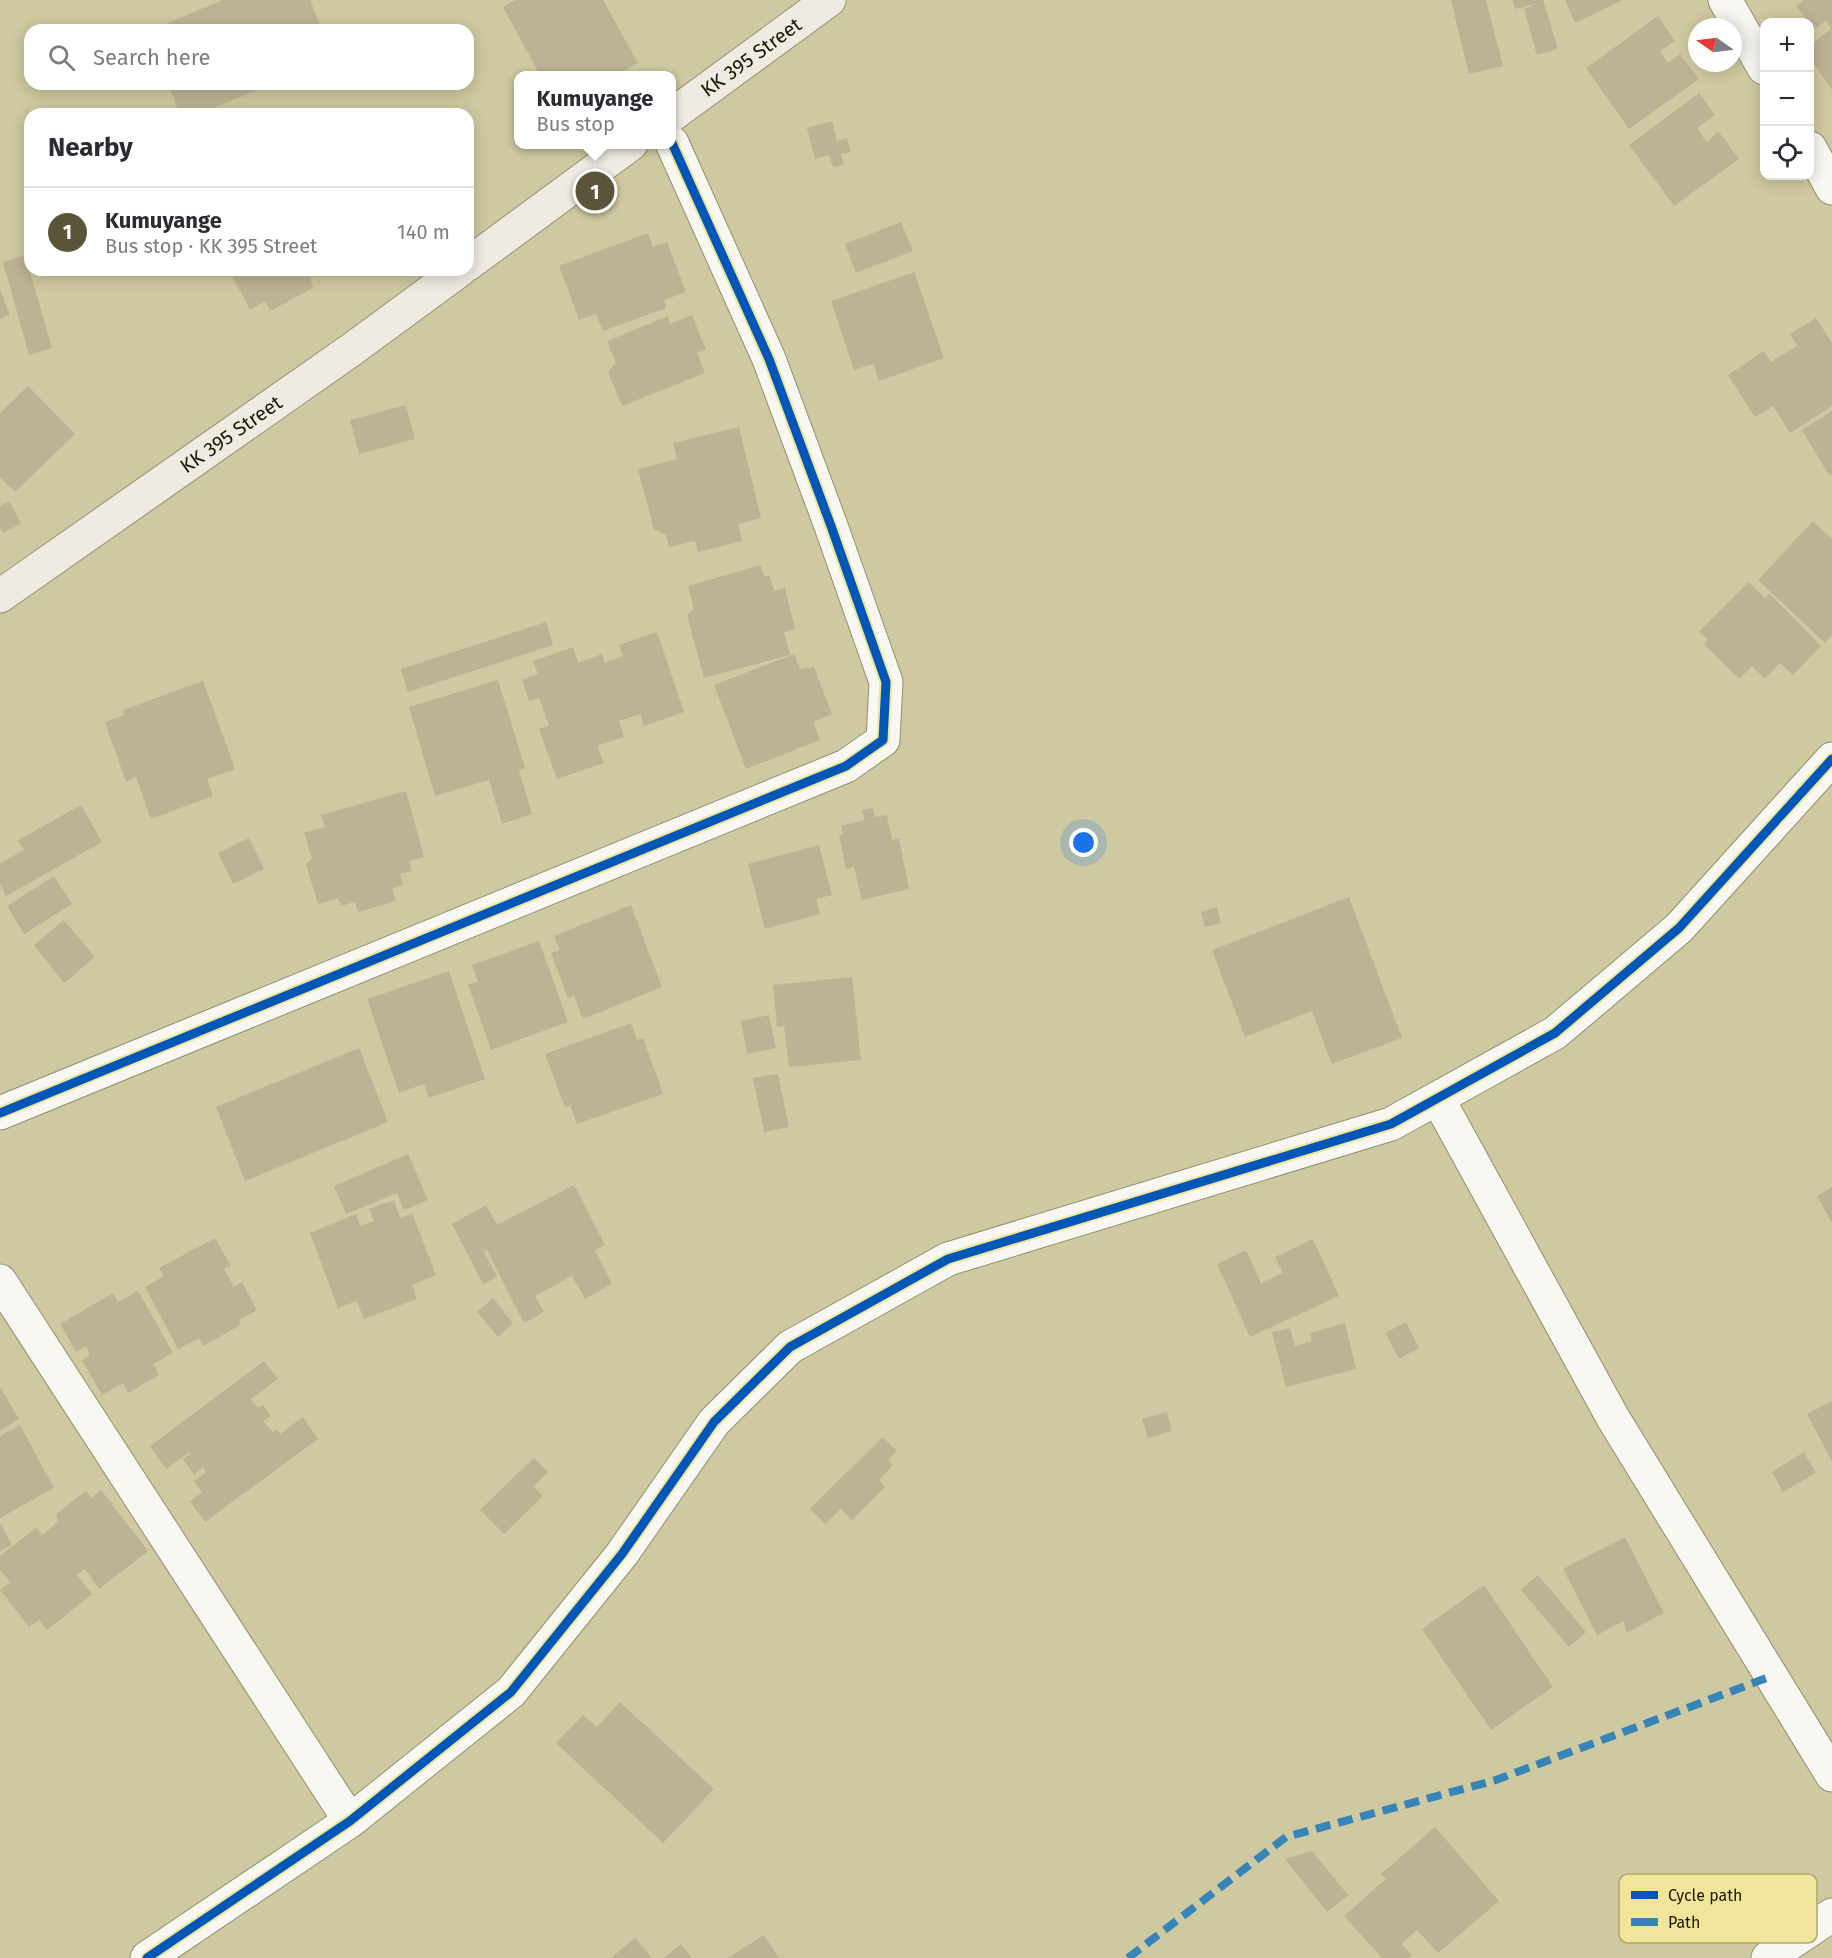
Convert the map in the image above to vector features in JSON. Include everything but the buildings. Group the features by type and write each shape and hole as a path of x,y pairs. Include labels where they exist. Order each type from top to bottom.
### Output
{"street":[{"name":"KK 395 Street","path":"676,112 829,0"},
{"path":"1725,0 1760,61"},
{"path":"474,260 624,149"},
{"path":"0,1113 846,766 883,740 886,682 839,548 769,359 675,149"},
{"path":"1814,157 1832,188"},
{"name":"KK 395 Street","path":"0,596 351,350 452,276"},
{"path":"147,1958 350,1821 510,1692 622,1554 714,1422 790,1347 948,1259 1391,1124 1555,1033 1679,928 1832,759"},
{"path":"1438,1099 1613,1418 1832,1775"},
{"path":"0,1281 350,1821"},
{"path":"1817,1925 1832,1915"},
{"path":"1768,1958 1790,1943"}],"marked path":[{"path":"1128,1958 1286,1837 1496,1780 1772,1676"}],"cycle path":[{"path":"0,1113 846,766 883,740 886,682 769,359 675,149"},
{"path":"147,1958 350,1821 511,1692 622,1554 714,1422 790,1347 948,1259 1391,1124 1555,1033 1679,928 1832,759"}],"place":[{"name":"Kumuyange","path":"595,191"}]}
